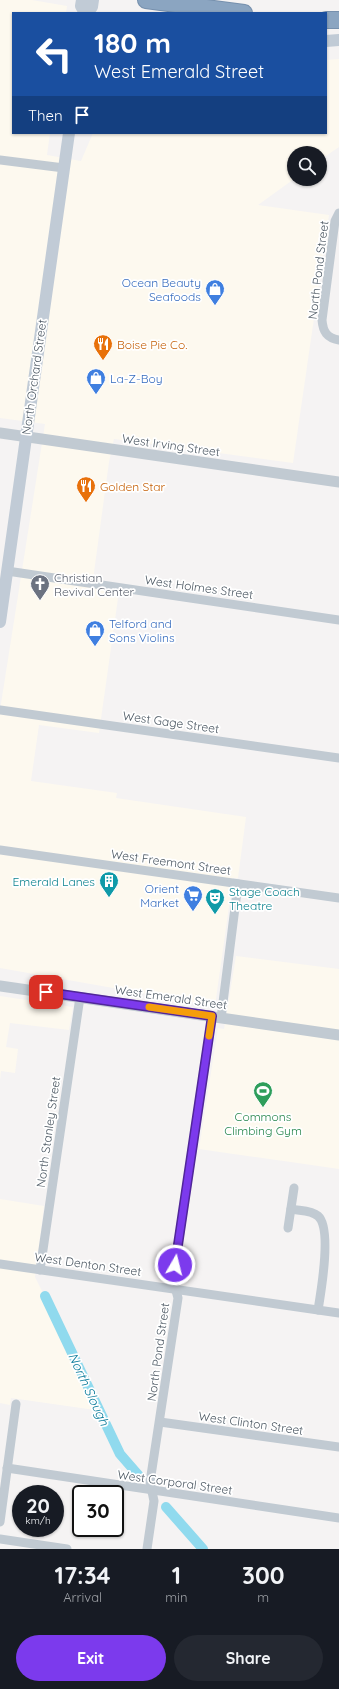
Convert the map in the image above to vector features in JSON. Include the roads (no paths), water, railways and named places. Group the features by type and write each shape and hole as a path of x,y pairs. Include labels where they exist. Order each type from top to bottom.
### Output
{"highway":[{"path":"146,0 236,12"},
{"path":"327,20 339,20"}],"main road":[{"path":"82,0 81,6 85,12"},
{"path":"87,12 92,7 93,0"},
{"path":"327,41 339,40"},
{"name":"North Orchard Street","path":"0,622 69,134"},
{"path":"66,153 76,134"}],"street":[{"path":"0,160 64,168"},
{"name":"North Pond Street","path":"339,213 335,221 322,320 324,331 328,336 339,340"},
{"name":"West Irving Street","path":"0,433 339,482"},
{"name":"West Holmes Street","path":"7,571 339,620"},
{"name":"West Gage Street","path":"0,710 339,758"},
{"name":"West Freemont Street","path":"0,850 339,898"},
{"name":"North Pond Street","path":"147,1549 154,1501 150,1482 178,1298 173,1279 238,884"},
{"name":"West Emerald Street","path":"0,986 339,1034"},
{"name":"North Stanley Street","path":"40,1270 80,997"},
{"path":"288,1228 294,1188"},
{"path":"291,1209 308,1212 318,1216 324,1225 325,1262 318,1310"},
{"name":"West Denton Street","path":"0,1264 339,1313"},
{"path":"0,1522 16,1404"},
{"name":"West Clinton Street","path":"160,1422 339,1447"},
{"name":"West Corporal Street","path":"7,1468 339,1518"},
{"path":"0,1539 67,1549"}],"waterway":[{"name":"North Slough","path":"45,1296 120,1454 140,1477"},
{"name":"North Slough","path":"166,1507 203,1549"}],"place":[{"name":"Ocean Beauty Seafoods","path":"215,306"},
{"name":"Boise Pie Co.","path":"103,361"},
{"name":"La-Z-Boy","path":"96,395"},
{"name":"Golden Star","path":"86,503"},
{"name":"Christian Revival Center","path":"40,601"},
{"name":"Telford and Sons Violins","path":"95,647"},
{"name":"Emerald Lanes","path":"109,898"},
{"name":"Orient Market","path":"193,912"},
{"name":"Stage Coach Theatre","path":"215,915"},
{"name":"Commons Climbing Gym","path":"263,1108"}]}
